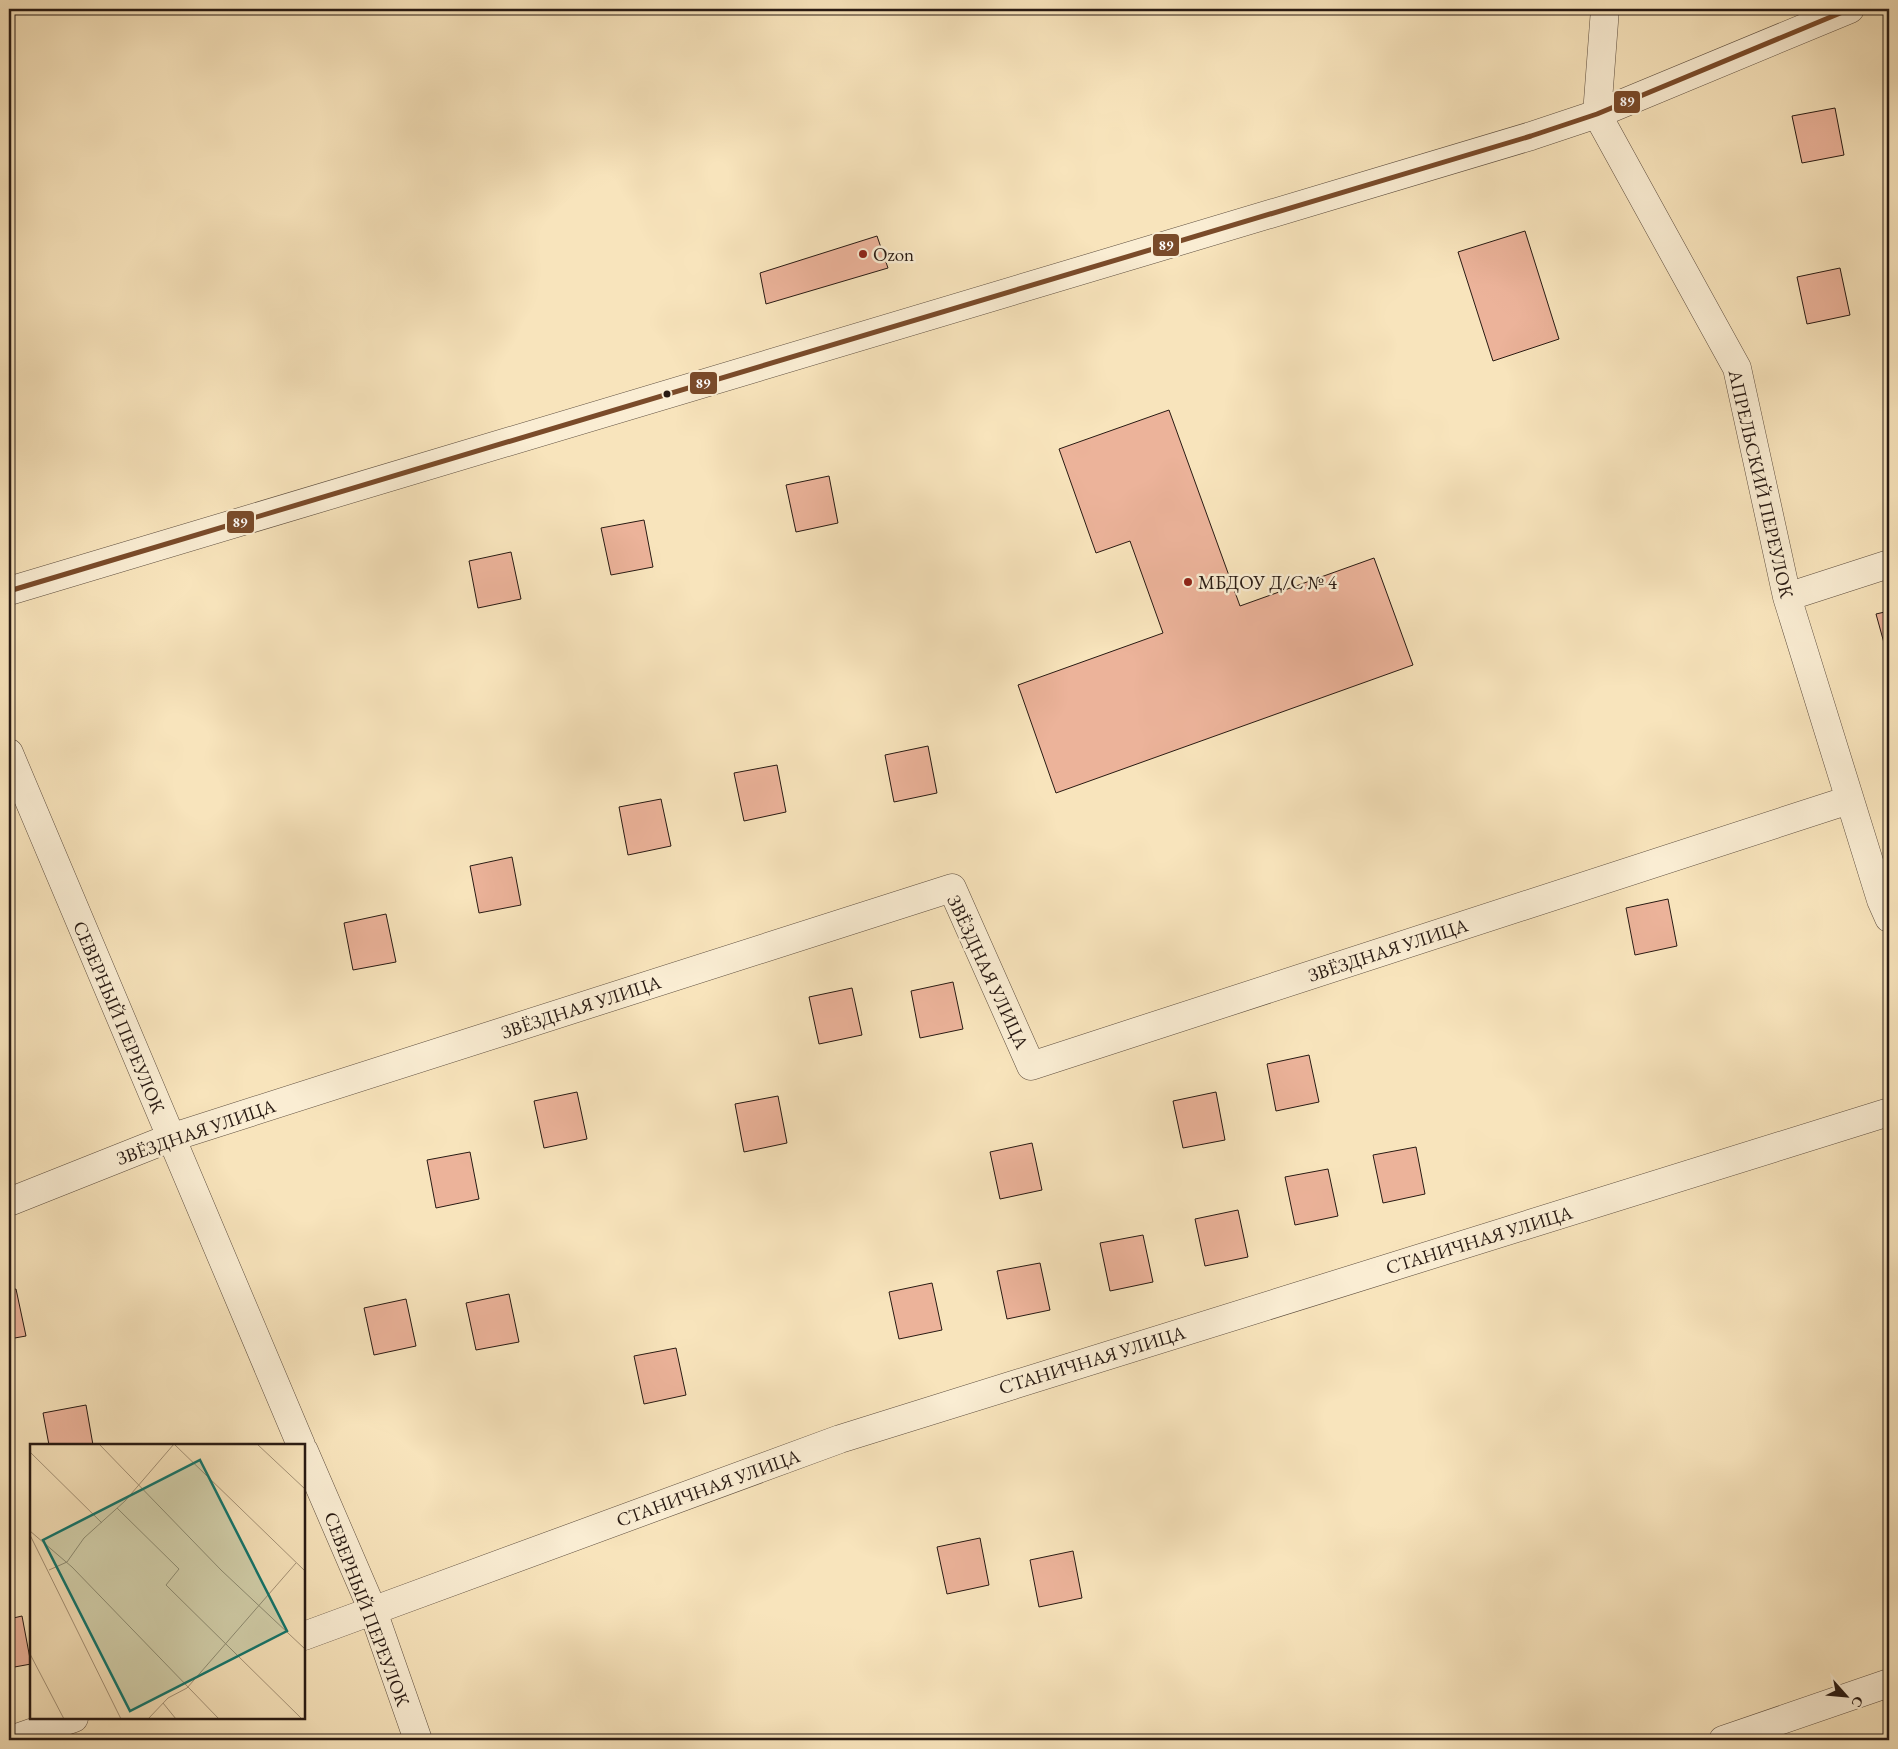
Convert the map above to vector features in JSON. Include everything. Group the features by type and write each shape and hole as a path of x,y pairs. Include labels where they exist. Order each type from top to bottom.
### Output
{"street":[{"path":"1597,114 1605,9"},
{"path":"9,591 1521,139 1597,114 1850,9"},
{"name":"АПРЕЛЬСКИЙ ПЕРЕУЛОК","path":"1597,114 1737,368 1786,597 1881,900 1889,918"},
{"path":"1786,597 1889,564"},
{"name":"СЕВЕРНЫЙ ПЕРЕУЛОК","path":"9,753 170,1138 302,1444"},
{"name":"ЗВЁЗДНАЯ УЛИЦА","path":"9,1202 170,1138 952,888 1031,1066 1849,800"},
{"name":"СТАНИЧНАЯ УЛИЦА","path":"305,1636 840,1439 1889,1112"},
{"name":"СЕВЕРНЫЙ ПЕРЕУЛОК","path":"305,1453 372,1611 418,1740"},
{"path":"1724,1740 1889,1683"},
{"path":"11,1740 71,1719"}],"building":[{"path":"1835,108 1844,155 1802,163 1792,116"},
{"path":"1525,231 1559,339 1493,361 1458,252"},
{"path":"877,236 888,268 766,304 760,273"},
{"path":"1840,268 1850,315 1807,324 1797,277"},
{"name":"МБДОУ Д/С № 4","path":"1169,410 1240,606 1374,558 1413,665 1056,793 1018,685 1163,633 1130,541 1096,553 1059,449"},
{"path":"829,476 838,523 796,532 786,485"},
{"path":"644,520 653,567 611,575 601,528"},
{"path":"511,552 521,599 478,608 469,561"},
{"path":"1889,611 1889,661 1876,614"},
{"path":"928,746 937,793 894,802 885,755"},
{"path":"777,765 786,812 744,821 734,773"},
{"path":"661,799 671,846 628,855 619,807"},
{"path":"512,857 521,905 479,913 470,866"},
{"path":"1668,899 1677,946 1635,955 1626,908"},
{"path":"386,914 396,962 353,970 344,923"},
{"path":"953,982 963,1029 920,1038 911,991"},
{"path":"852,988 862,1035 819,1044 809,997"},
{"path":"1309,1055 1319,1102 1276,1111 1267,1064"},
{"path":"577,1092 587,1139 544,1148 534,1101"},
{"path":"1216,1092 1225,1140 1183,1148 1173,1101"},
{"path":"778,1096 787,1143 744,1152 735,1104"},
{"path":"1032,1143 1042,1190 1000,1199 990,1152"},
{"path":"1416,1147 1425,1194 1383,1203 1373,1155"},
{"path":"470,1152 479,1199 436,1208 427,1160"},
{"path":"1328,1169 1338,1216 1295,1225 1285,1177"},
{"path":"1238,1210 1248,1257 1205,1266 1195,1219"},
{"path":"1143,1235 1153,1282 1110,1291 1100,1243"},
{"path":"1040,1263 1050,1310 1007,1319 997,1271"},
{"path":"932,1283 942,1330 899,1339 889,1292"},
{"path":"16,1289 26,1336 9,1339 9,1290"},
{"path":"509,1294 519,1342 476,1350 466,1303"},
{"path":"406,1299 416,1346 374,1355 364,1308"},
{"path":"676,1348 686,1395 644,1404 634,1356"},
{"path":"86,1405 93,1444 49,1444 43,1413"},
{"path":"980,1538 989,1585 947,1594 937,1547"},
{"path":"1073,1551 1082,1598 1039,1607 1030,1560"},
{"path":"22,1616 30,1664 9,1668 9,1619"}],"transit line":[{"name":"89","path":"9,591 1531,136 1597,114 1850,9"}],"place":[{"name":"Ozon","path":"863,254"},
{"name":"МБДОУ Д/С № 4","path":"1188,582"}]}
